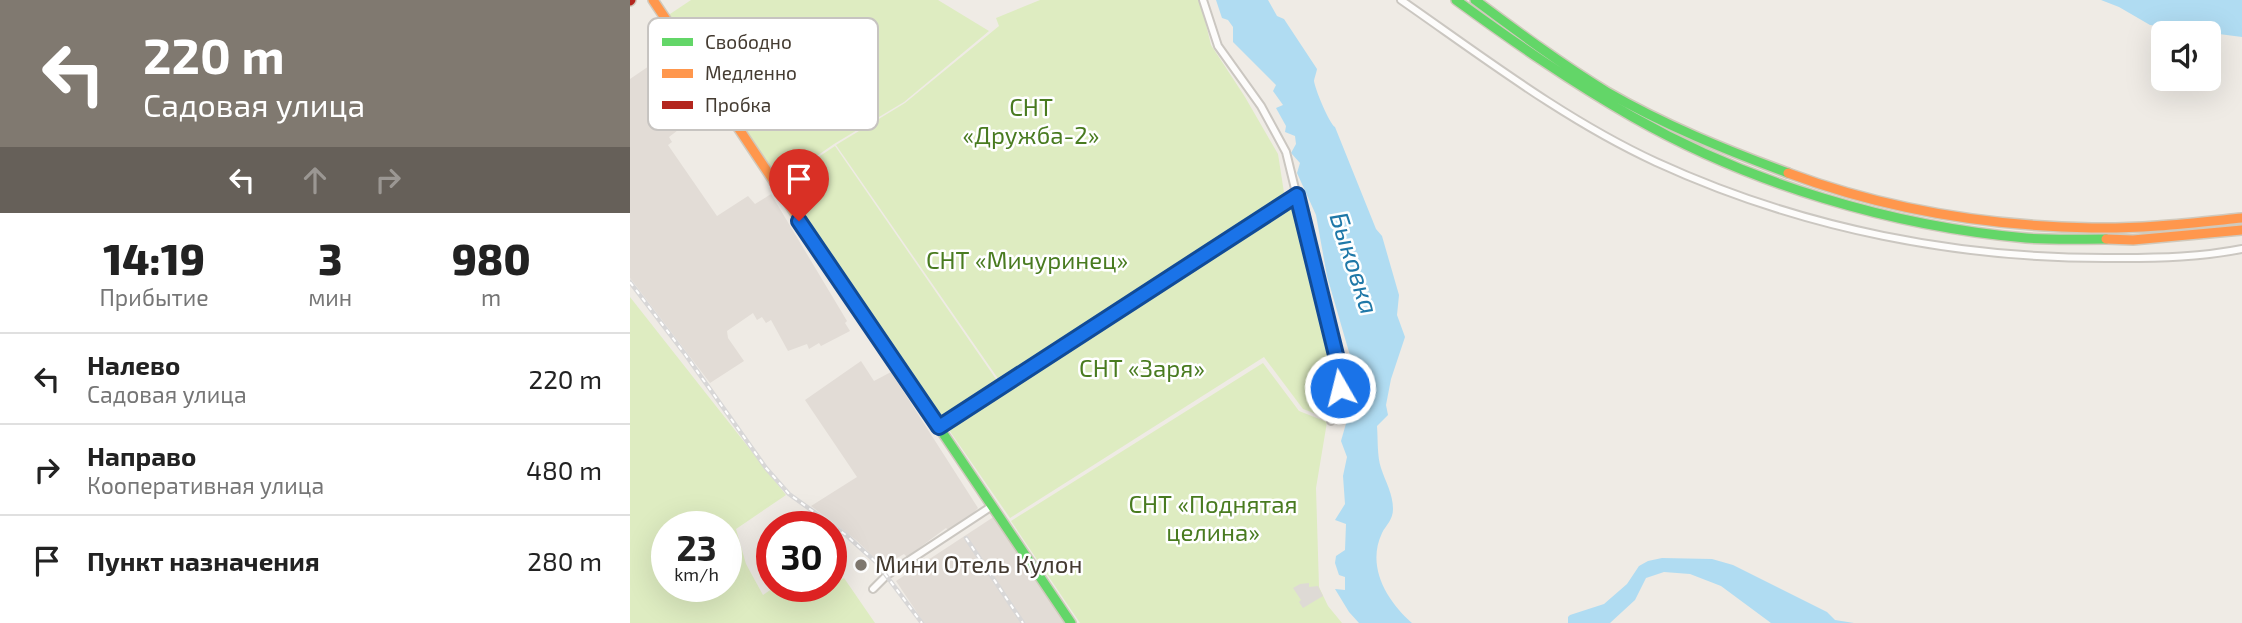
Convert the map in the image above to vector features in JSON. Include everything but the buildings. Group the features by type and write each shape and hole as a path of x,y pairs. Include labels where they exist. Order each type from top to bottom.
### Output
{"main road":[{"path":"653,0 666,18"},
{"path":"662,0 666,18"},
{"path":"1456,0 1588,93 1652,129 1786,188 1852,209 1927,225 2013,237 2143,240 2242,230"},
{"path":"1475,0 1557,60 1603,89 1656,117 1706,142 1778,171 1857,196 1930,212 2016,225 2142,227 2201,224 2242,218"},
{"path":"739,130 1071,623"}],"street":[{"path":"1203,0 1218,46 1261,106 1286,152 1340,372 1340,388 1331,421"},
{"path":"1401,0 1586,124 1656,162 1759,203 1893,240 1976,252 2058,259 2167,258 2242,249"},
{"path":"939,427 1297,195"},
{"path":"873,589 887,575 992,506"}],"shaded area":[{"path":"648,67 648,130 678,130 669,137 672,142 668,145 717,216 748,196 755,204 771,194 847,321 845,323 850,331 821,346 819,343 809,349 807,344 788,351 771,320 766,323 762,317 757,320 753,313 727,331 728,338 744,361 710,383 630,278 630,79"},
{"path":"861,361 874,381 891,372 978,508 969,518 948,530 946,528 907,557 904,554 883,566 847,533 847,511 818,511 811,506 857,477 805,400"},
{"path":"995,516 1067,623 924,623 896,581"},
{"path":"1309,583 1309,587 1318,586 1323,596 1303,608 1293,588"}],"green space":[{"path":"691,0 938,0 989,31 904,102 878,118 878,18 667,16"},
{"path":"1040,0 1200,0 1211,45 1278,154 1285,199 1190,262 999,380 836,145 861,130 878,130 878,119 905,103 999,26 996,18"},
{"path":"746,130 857,130 834,144 781,181"},
{"path":"835,146 998,382 941,418 781,182"},
{"name":"СНТ «Заря»","path":"1294,205 1332,362 1333,397 1327,418 1303,409 1264,357 1010,518 947,427"},
{"path":"630,297 786,495 762,511 756,511 756,515 742,525 742,511 651,511 651,602 742,602 742,550 756,582 756,602 847,602 847,582 875,623 630,623"},
{"name":"СНТ «Поднятая целина»","path":"1263,363 1299,411 1327,422 1316,488 1319,587 1328,606 1342,623 1080,623 1011,521"}],"water":[{"name":"Быковка","path":"1216,0 1268,0 1277,16 1284,19 1317,69 1314,81 1320,98 1335,127 1376,229 1382,236 1399,295 1397,315 1405,337 1391,379 1386,405 1388,415 1377,426 1378,453 1391,493 1393,513 1382,533 1376,558 1387,594 1412,623 1359,623 1335,589 1345,590 1345,577 1339,575 1335,563 1336,556 1345,550 1346,524 1335,520 1345,504 1343,476 1347,457 1341,441 1349,413 1353,366 1327,276 1316,215 1297,173 1300,163 1291,153 1296,144 1295,136 1285,132 1286,126 1276,108 1283,105 1273,91 1276,85 1233,42 1233,27 1228,20 1222,18"},
{"path":"2101,0 2242,0 2242,37 2221,34 2221,21 2151,21 2150,25"},
{"path":"1662,558 1712,559 1733,565 1827,612 1835,620 1854,623 1771,623 1721,586 1690,574 1664,572 1646,578 1635,600 1610,623 1568,623 1570,615 1604,604 1627,584 1639,566"}],"railway":[{"path":"630,282 766,468 789,494 846,535 876,562 922,623"},
{"path":"966,538 1023,623"}],"traffic: fast":[{"path":"1456,0 1543,61 1633,117 1678,141 1774,182 1873,212 1975,232 2026,238 2106,239"},
{"path":"1475,0 1607,92 1696,136 1788,173"},
{"path":"851,297 1071,623"}],"traffic: slow":[{"path":"653,0 665,18"},
{"path":"740,130 851,297"},
{"path":"1788,173 1824,186 1899,206 2015,224 2111,228 2242,218"},
{"path":"2106,239 2133,240 2242,230"}],"place":[{"name":"Мини Отель Кулон","path":"861,565"}],"route":[{"path":"799,221 939,427 1297,195 1340,372 1340,388"}],"park label":[{"name":"СНТ «Дружба-2»","path":"1031,122"},
{"name":"СНТ «Мичуринец»","path":"1027,261"}]}
